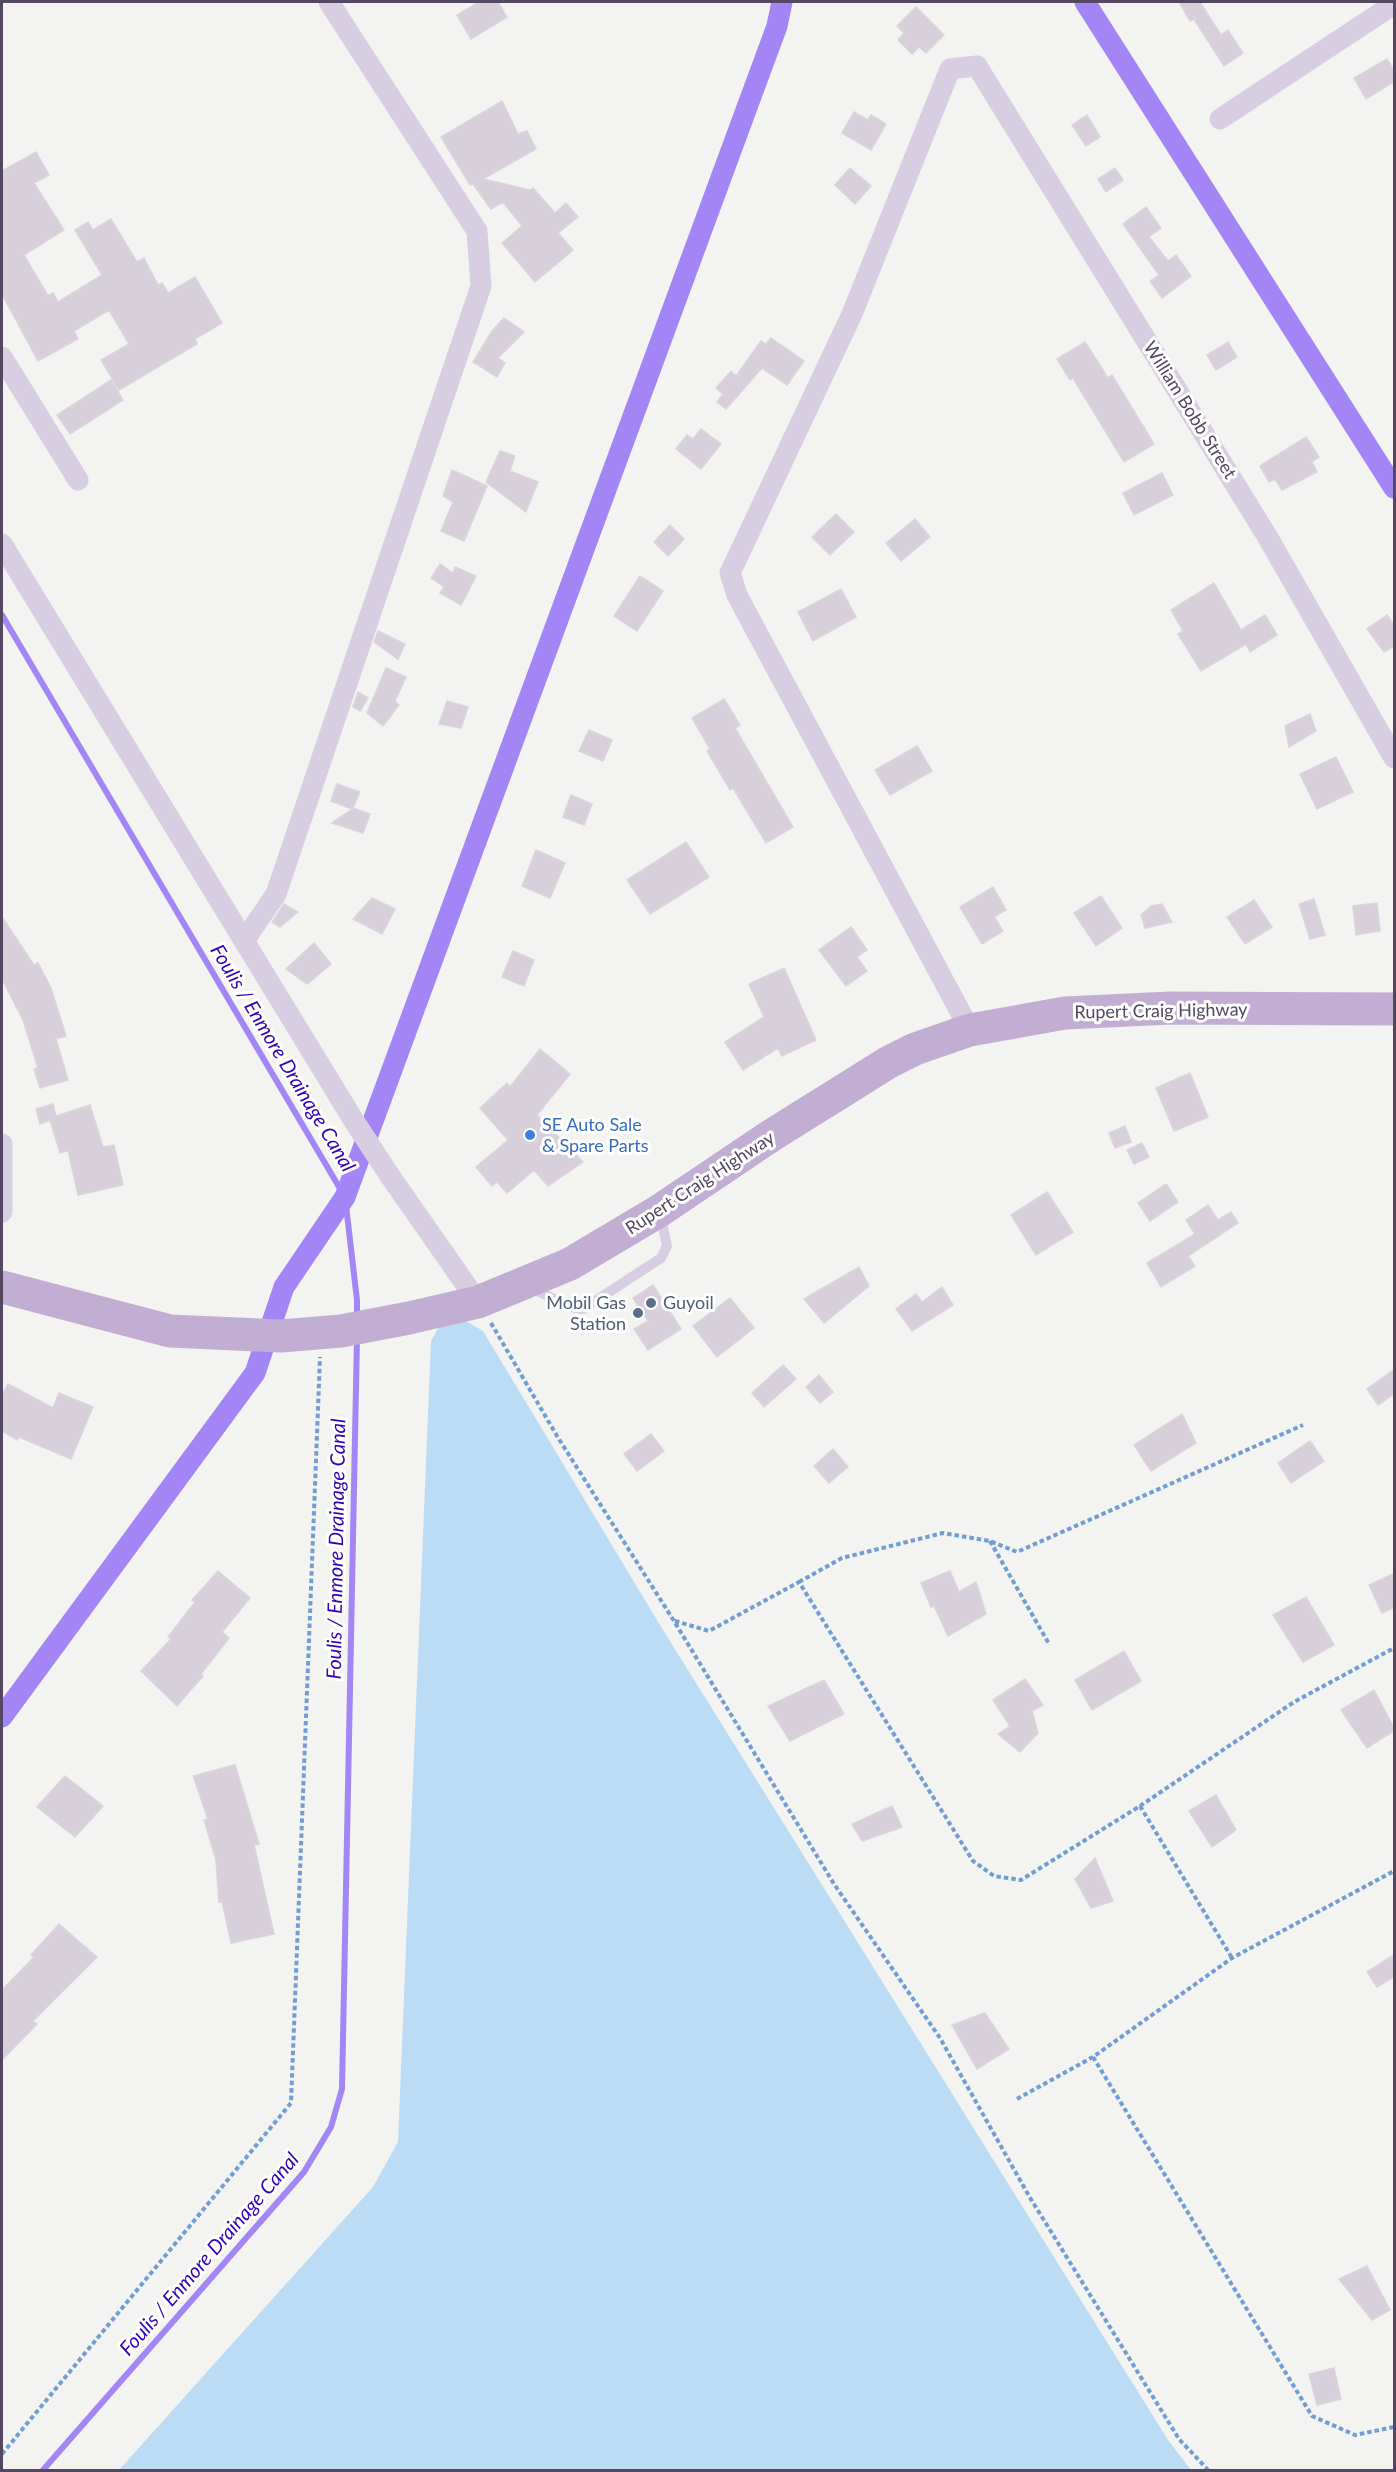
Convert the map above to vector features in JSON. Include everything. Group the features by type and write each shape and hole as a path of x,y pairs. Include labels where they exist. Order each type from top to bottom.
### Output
{"main road":[{"name":"Rupert Craig Highway","path":"2,1287 170,1331 281,1336 331,1332 409,1318 478,1302 570,1264 659,1211 772,1135 889,1062 915,1049 970,1030 1077,1013 1171,1008 1395,1009"}],"street":[{"path":"244,941 276,894 481,286 477,231 329,2"},
{"path":"1220,120 1394,3"},
{"name":"William Bobb Street","path":"970,1030 736,595 730,573 852,315 950,69 977,66 1268,536 1395,758"},
{"path":"2,357 78,480"},
{"path":"2,544 354,1121 478,1302"},
{"path":"2,1144 2,1212"}],"lane":[{"path":"523,1284 570,1307 583,1309 662,1258 667,1246 659,1211"}],"path":[{"path":"478,1302 557,1436 674,1621 834,1884 940,2038 1029,2196 1179,2439 1208,2470"},
{"path":"2,2454 291,2103 331,1332"},
{"path":"674,1621 709,1631 842,1558 943,1533 990,1540 1017,1552 1304,1425"},
{"path":"990,1540 1049,1644"},
{"path":"800,1582 973,1861 994,1876 1021,1880 1140,1806 1294,1702 1395,1648"},
{"path":"1140,1806 1232,1958"},
{"path":"1017,2099 1093,2057 1232,1958 1394,1871"},
{"path":"1093,2057 1311,2416 1355,2435 1395,2427"}],"shaded area":[{"path":"466,1321 483,1331 663,1630 1168,2440 1191,2470 119,2470 373,2187 398,2142 431,1341 440,1325"}],"building":[{"path":"479,2 498,2 507,17 471,39 457,15"},
{"path":"1179,2 1200,2 1221,35 1228,30 1243,53 1224,66 1194,19 1190,21"},
{"path":"916,7 944,35 926,53 919,47 912,54 898,40 904,33 897,26"},
{"path":"1387,59 1395,72 1395,81 1366,99 1354,78"},
{"path":"502,101 518,134 527,131 536,149 483,179 530,190 533,188 555,213 566,203 578,217 558,233 573,250 535,282 502,243 522,226 503,202 491,209 473,184 470,185 441,137"},
{"path":"854,112 868,120 871,115 886,124 871,150 842,133"},
{"path":"1087,115 1100,137 1086,146 1072,125"},
{"path":"36,152 49,175 34,183 64,230 24,255 48,296 53,293 58,302 102,275 75,230 88,222 93,230 111,219 137,262 144,258 158,285 162,283 168,293 195,277 222,323 195,339 197,344 119,390 101,360 129,344 109,310 74,331 78,339 38,361 2,294 2,171"},
{"path":"850,168 871,186 855,204 835,185"},
{"path":"1115,168 1123,180 1106,192 1098,179"},
{"path":"1146,207 1161,228 1149,237 1168,261 1176,255 1191,276 1162,298 1150,281 1159,275 1123,224"},
{"path":"504,318 524,332 498,358 505,363 497,377 473,362 492,331"},
{"path":"771,338 804,361 787,385 762,368 726,409 717,402 723,394 716,388 731,371 736,376 761,341 766,344"},
{"path":"1085,342 1108,378 1112,375 1154,444 1124,462 1073,378 1070,380 1057,359"},
{"path":"1228,342 1237,357 1216,370 1207,355"},
{"path":"111,380 123,400 70,434 57,415"},
{"path":"701,429 721,444 701,469 676,449 687,435 693,439"},
{"path":"1306,437 1319,457 1312,462 1317,472 1282,490 1275,479 1269,482 1260,466"},
{"path":"500,451 515,456 510,471 538,482 526,512 486,482"},
{"path":"452,470 487,486 464,541 441,531 453,502 443,496"},
{"path":"1162,473 1173,495 1134,515 1123,493"},
{"path":"836,514 854,532 830,555 812,537"},
{"path":"915,519 930,537 901,561 886,543"},
{"path":"670,525 684,539 668,556 654,542"},
{"path":"440,564 453,573 455,567 476,576 461,605 440,593 444,587 431,578"},
{"path":"640,576 663,591 637,631 614,616"},
{"path":"1214,583 1241,630 1265,615 1277,635 1250,652 1246,644 1201,671 1178,634 1183,631 1171,610"},
{"path":"841,589 856,617 813,641 798,612"},
{"path":"1387,615 1395,627 1395,645 1384,652 1367,629"},
{"path":"378,631 405,644 398,659 374,642"},
{"path":"386,668 406,677 395,701 399,705 383,726 367,713"},
{"path":"358,692 368,698 360,711 353,707"},
{"path":"724,699 740,725 735,728 793,827 766,843 733,788 730,790 707,751 710,749 692,718"},
{"path":"447,701 468,707 461,728 439,724"},
{"path":"1310,714 1316,731 1289,747 1285,726"},
{"path":"589,730 612,740 603,761 579,751"},
{"path":"917,746 932,771 890,795 875,770"},
{"path":"1336,757 1353,792 1317,809 1300,774"},
{"path":"337,784 360,792 353,808 370,814 363,833 332,823 352,809 331,801"},
{"path":"571,795 592,804 584,825 563,817"},
{"path":"686,842 709,877 650,914 627,880"},
{"path":"536,850 565,863 550,898 522,886"},
{"path":"993,887 1006,910 994,917 1003,931 982,944 960,907"},
{"path":"1101,896 1122,928 1096,946 1074,913"},
{"path":"372,898 395,909 382,934 353,919"},
{"path":"1314,899 1325,935 1310,939 1299,904"},
{"path":"1254,900 1272,927 1245,944 1227,917"},
{"path":"1377,903 1380,931 1356,935 1353,906"},
{"path":"284,904 298,912 280,927 272,922"},
{"path":"1162,904 1172,922 1145,928 1141,915 1151,906"},
{"path":"2,917 34,965 38,963 51,988 66,1036 56,1039 68,1080 40,1088 34,1069 38,1068 23,1020 2,979"},
{"path":"851,927 867,950 857,957 867,971 846,986 819,950"},
{"path":"314,943 331,964 307,984 286,969"},
{"path":"513,951 534,960 524,986 502,977"},
{"path":"784,968 816,1040 782,1056 778,1048 743,1070 725,1042 764,1017 749,984"},
{"path":"540,1049 570,1074 537,1115 583,1162 548,1186 534,1170 507,1193 497,1182 492,1186 476,1167 508,1140 480,1108 507,1083 510,1087"},
{"path":"1190,1073 1208,1117 1174,1131 1156,1088"},
{"path":"53,1104 56,1116 90,1105 103,1147 114,1145 123,1185 78,1195 68,1150 60,1153 50,1120 40,1124 36,1109"},
{"path":"1125,1126 1131,1142 1115,1148 1109,1133"},
{"path":"1142,1143 1149,1157 1134,1164 1127,1150"},
{"path":"1166,1184 1178,1202 1150,1221 1138,1203"},
{"path":"1047,1192 1073,1232 1036,1255 1011,1215"},
{"path":"1208,1205 1218,1220 1231,1212 1238,1223 1188,1256 1195,1266 1161,1287 1147,1263 1195,1234 1186,1220"},
{"path":"859,1267 869,1286 824,1323 804,1299"},
{"path":"653,1285 681,1329 648,1350 634,1329 648,1321 633,1298"},
{"path":"942,1287 953,1305 912,1331 896,1309 916,1294 922,1302"},
{"path":"730,1298 754,1328 717,1357 693,1326"},
{"path":"783,1365 796,1379 764,1407 752,1393"},
{"path":"1395,1369 1395,1393 1378,1405 1367,1389"},
{"path":"819,1375 833,1392 820,1403 806,1387"},
{"path":"8,1384 53,1408 59,1393 93,1407 71,1459 19,1437 17,1440 2,1431 2,1395"},
{"path":"1182,1414 1196,1443 1151,1471 1134,1445"},
{"path":"651,1434 664,1451 637,1471 624,1454"},
{"path":"1310,1441 1324,1461 1291,1483 1278,1463"},
{"path":"833,1449 848,1467 829,1483 814,1466"},
{"path":"218,1571 250,1598 222,1632 229,1638 201,1674 203,1676 177,1706 141,1671 171,1639 168,1637 195,1602 192,1600"},
{"path":"950,1571 959,1592 976,1582 986,1614 948,1636 934,1606 931,1607 921,1583"},
{"path":"1395,1573 1395,1607 1382,1613 1369,1585"},
{"path":"1306,1597 1334,1645 1303,1662 1273,1615"},
{"path":"1124,1651 1141,1681 1092,1710 1075,1680"},
{"path":"1025,1679 1043,1705 1032,1711 1038,1733 1020,1752 998,1734 1010,1726 993,1700"},
{"path":"824,1680 844,1714 790,1741 768,1706"},
{"path":"1374,1690 1395,1730 1367,1748 1341,1710"},
{"path":"235,1765 259,1844 254,1845 274,1934 231,1943 222,1901 219,1902 216,1860 204,1820 208,1819 193,1776"},
{"path":"65,1776 103,1806 75,1837 37,1807"},
{"path":"1216,1795 1236,1830 1212,1847 1189,1811"},
{"path":"892,1806 902,1827 862,1841 852,1824"},
{"path":"1095,1858 1113,1901 1091,1908 1075,1879"},
{"path":"59,1924 97,1957 33,2021 37,2024 2,2060 2,1990 34,1957 31,1955"},
{"path":"1395,1954 1395,1976 1377,1987 1367,1972"},
{"path":"985,2013 1009,2049 977,2069 952,2025"},
{"path":"1367,2266 1390,2310 1372,2320 1339,2279"},
{"path":"1334,2368 1341,2399 1317,2405 1309,2374"}],"waterway":[{"path":"2,1717 255,1373 284,1287 345,1197 777,26 782,2"},
{"path":"1085,2 1394,488"},
{"name":"Foulis / Enmore Drainage Canal","path":"2,615 345,1197 357,1318"},
{"name":"Foulis / Enmore Drainage Canal","path":"43,2470 304,2172 331,2127 342,2089 357,1337"}],"place":[{"name":"SE Auto Sale & Spare Parts","path":"530,1135"},
{"name":"Guyoil","path":"651,1303"},
{"name":"Mobil Gas Station","path":"638,1313"}]}
